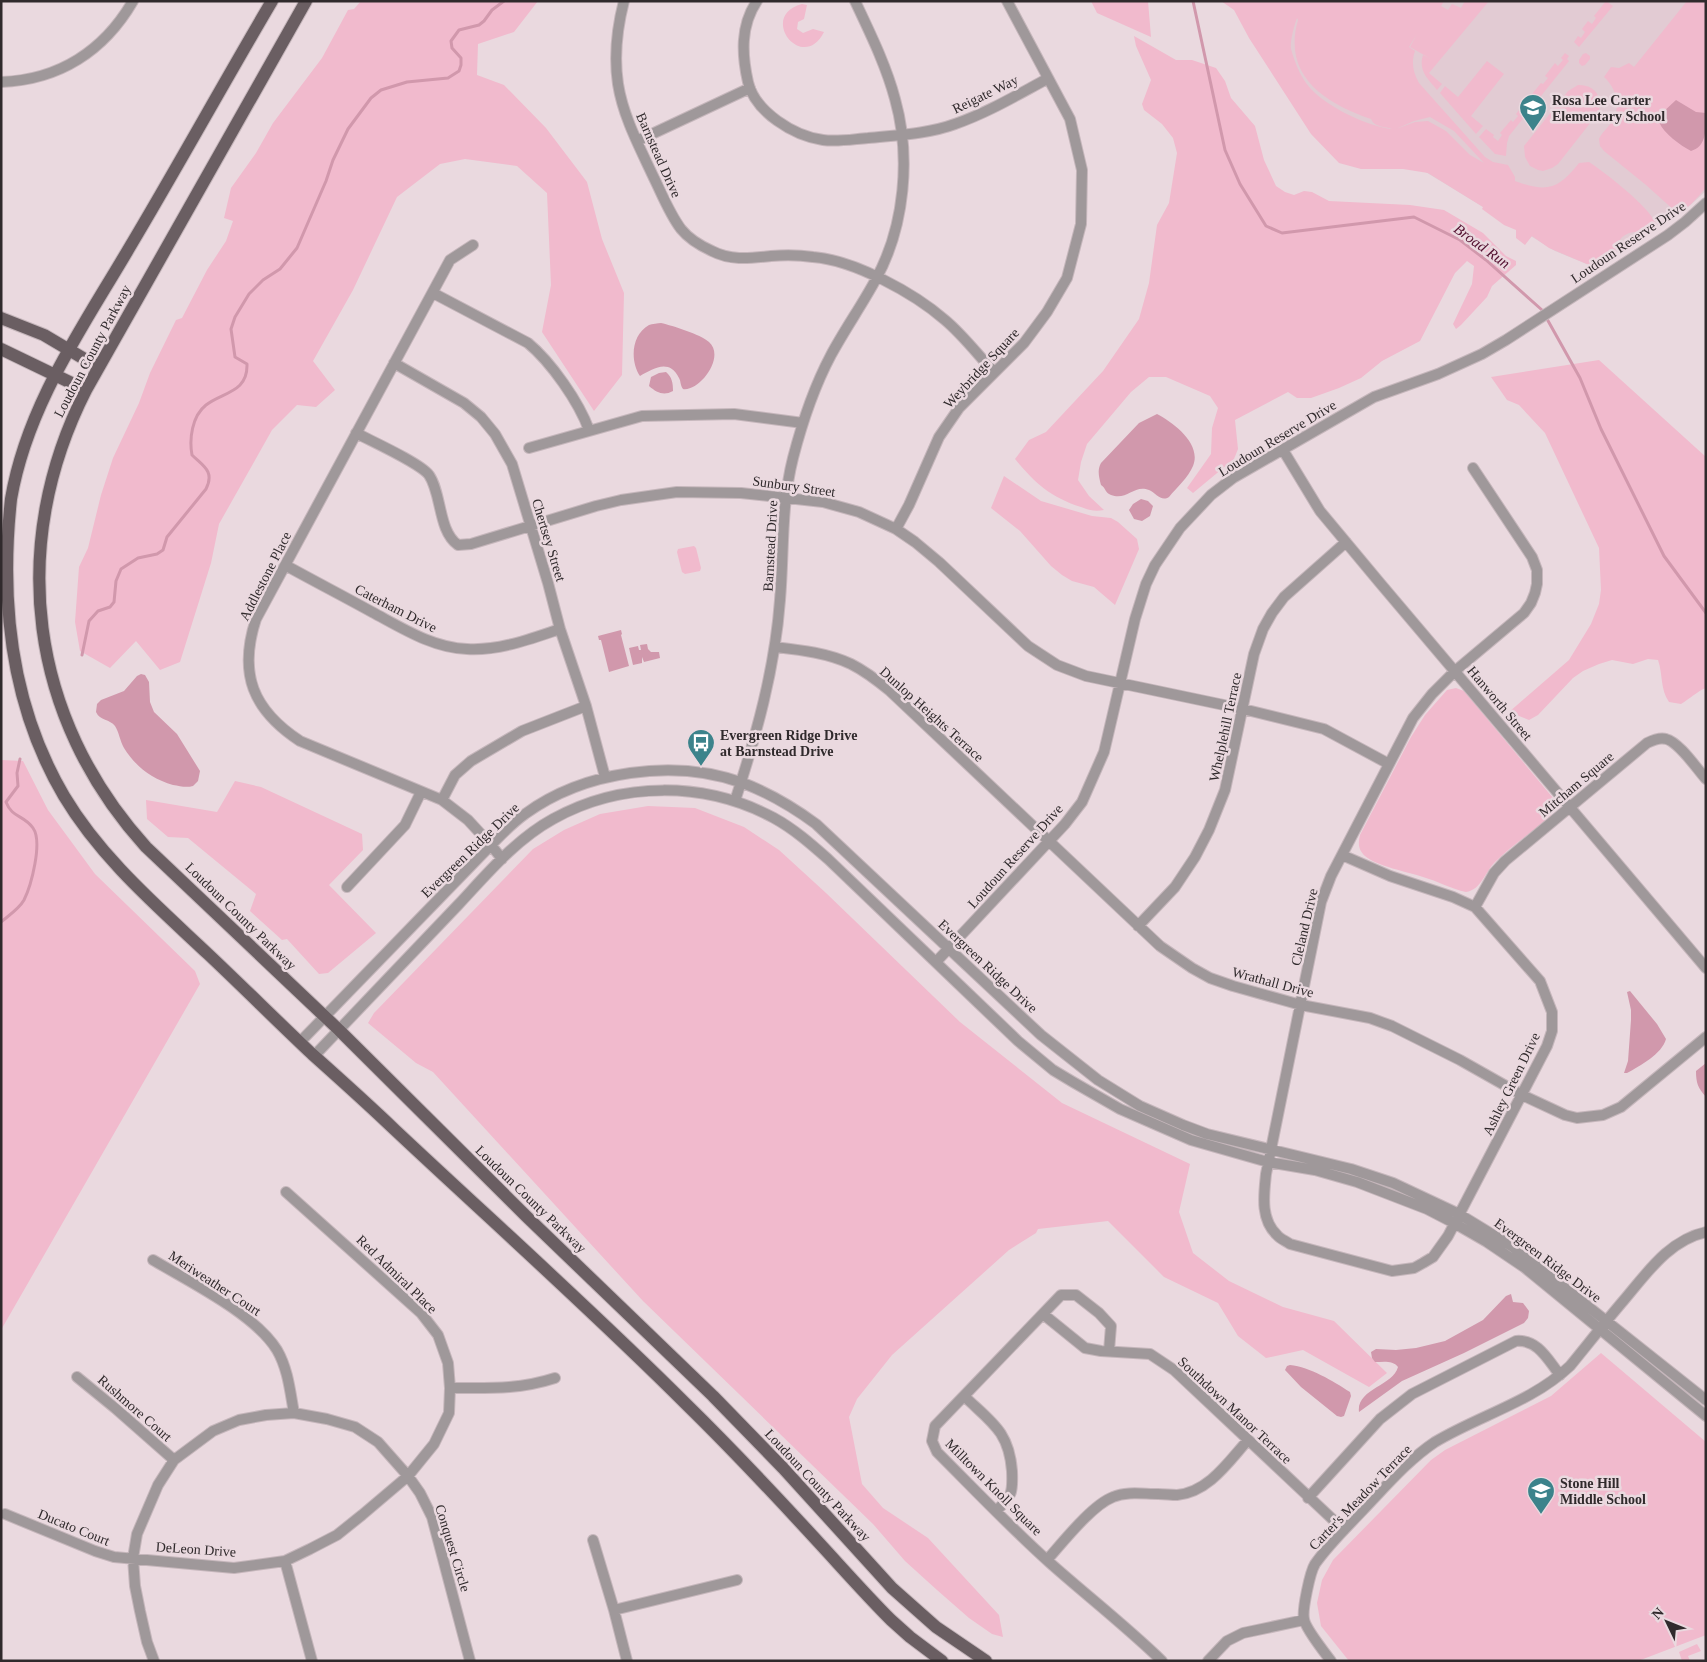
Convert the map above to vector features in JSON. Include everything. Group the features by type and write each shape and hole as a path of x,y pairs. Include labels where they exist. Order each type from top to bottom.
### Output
{"main road":[{"name":"Loudoun County Parkway","path":"272,1 129,249 54,374 31,425 16,474 5,552 5,599 9,640 20,692 29,721 44,757 62,792 99,846 132,882 314,1056 624,1343 752,1470 891,1620 942,1661"},
{"name":"Loudoun County Parkway","path":"306,1 98,367 59,450 52,474 41,530 39,584 48,660 65,717 101,789 128,827 186,885 339,1030 526,1216 713,1396 783,1468 892,1588 936,1627 986,1661"},
{"path":"1,318 44,335 69,348 98,367"},
{"path":"1,350 86,390"}],"street":[{"path":"1,82 29,79 49,74 81,58 111,33 123,19 133,1"},
{"name":"Barnstead Drive","path":"624,1 618,30 617,68 623,104 637,141 672,216 683,231 715,253 730,257 756,259 771,256 792,256 830,259 849,265 877,278"},
{"path":"637,141 750,88 743,58 743,38 748,20 757,1"},
{"name":"Barnstead Drive","path":"735,802 761,712 775,647 780,600 782,538 786,497 803,423 816,386 831,355 877,278 887,254 900,204 903,180 903,135 895,99 884,66 855,1"},
{"name":"Weybridge Square","path":"896,529 909,505 939,437 959,408 1024,343 1047,312 1067,278 1081,224 1082,170 1070,119 1007,1"},
{"name":"Reigate Way","path":"750,88 772,117 783,125 805,136 823,140 838,140 903,135 953,125 979,115 1047,79"},
{"name":"Loudoun Reserve Drive","path":"936,962 1065,824 1082,802 1104,752 1135,618 1146,584 1155,565 1180,528 1211,495 1226,484 1374,397 1438,374 1477,357 1506,340 1685,222 1706,203"},
{"name":"Addlestone Place","path":"473,245 450,260 356,432 261,609 250,638 248,658 250,676 255,692 263,708 274,721 300,741 442,800 468,820 502,859"},
{"path":"877,278 926,305 946,320 994,372"},
{"path":"433,293 528,343 537,350 574,400 589,430"},
{"name":"Chertsey Street","path":"394,363 464,403 481,417 495,434 512,464 560,630 586,706 605,777"},
{"path":"529,448 589,430 647,416 734,414 803,423"},
{"name":"Sunbury Street","path":"356,432 423,468 433,482 449,536 458,545 471,544 596,506 621,500 677,492 741,493 786,497 824,502 859,512 896,529 940,562 1028,646 1057,665 1086,676 1243,708 1324,729 1389,764"},
{"name":"Hanworth Street","path":"1283,450 1320,510 1346,542 1706,968"},
{"name":"Cleland Drive","path":"1268,1162 1321,902 1342,855 1413,718 1432,694 1455,671 1524,613 1536,593 1537,570 1532,557 1473,468"},
{"name":"Whelplehill Terrace","path":"1138,926 1174,887 1195,856 1209,830 1225,790 1254,654 1263,629 1284,597 1346,542"},
{"name":"Caterham Drive","path":"285,566 422,638 449,647 487,649 511,645 560,630"},
{"name":"Dunlop Heights Terrace","path":"775,647 806,651 838,659 875,679 1049,841"},
{"path":"442,800 454,776 471,762 522,732 586,706"},
{"name":"Mitcham Square","path":"1475,907 1494,873 1506,861 1654,739 1666,738 1674,743 1706,779"},
{"name":"Evergreen Ridge Drive","path":"300,1042 491,845 524,814 548,800 605,777 643,771 676,771 706,774 741,782 778,798 816,824 1041,1035 1098,1080 1140,1106 1207,1134 1271,1151 1322,1161 1393,1183 1457,1218 1487,1242 1706,1400"},
{"name":"Evergreen Ridge Drive","path":"314,1056 502,859 525,838 552,819 610,797 632,792 687,791 735,802 774,818 803,838 828,859 1018,1041 1047,1065 1072,1082 1120,1109 1191,1140 1268,1162 1315,1170 1357,1182 1419,1206 1457,1218"},
{"path":"347,887 405,825 421,792"},
{"name":"Wrathall Drive","path":"1049,841 1138,926 1174,957 1210,978 1301,1005 1370,1018 1392,1026 1460,1060 1522,1095"},
{"name":"Ashley Green Drive","path":"1268,1162 1264,1203 1267,1219 1276,1234 1290,1244 1392,1271 1414,1268 1433,1257 1448,1236 1547,1046 1552,1031 1552,1012 1549,1000 1540,982 1475,907 1454,897 1390,876 1342,855"},
{"path":"1522,1095 1565,1115 1577,1118 1603,1115 1621,1107 1706,1037"},
{"name":"Red Admiral Place","path":"286,1192 421,1313 438,1335 448,1363 449,1413 434,1444 408,1476"},
{"name":"Carter's Meadow Terrace","path":"1304,1620 1308,1584 1314,1565 1344,1530 1404,1467 1437,1441 1538,1391 1560,1375 1570,1366 1657,1262 1686,1239 1706,1232"},
{"name":"Meriweather Court","path":"153,1260 241,1313 264,1332 277,1350 287,1375 294,1413"},
{"name":"Milltown Knoll Square","path":"1109,1351 1111,1326 1099,1313 1076,1295 1061,1295 935,1426 932,1441 937,1452 1047,1560 1162,1661"},
{"name":"Southdown Manor Terrace","path":"1043,1314 1085,1348 1150,1354 1174,1370 1344,1530"},
{"name":"Evergreen Ridge Drive","path":"1603,1325 1706,1416"},
{"path":"1308,1498 1380,1419 1401,1402 1412,1394 1516,1341 1526,1340 1536,1346 1560,1375"},
{"name":"Rushmore Court","path":"77,1377 174,1460"},
{"path":"450,1388 517,1387 555,1378"},
{"path":"964,1396 996,1426 1006,1440 1011,1454 1013,1489 1009,1499 996,1511"},
{"name":"Conquest Circle","path":"154,1661 147,1642 135,1586 134,1558 138,1534 158,1485 174,1460 213,1431 239,1420 266,1415 294,1413 356,1427 378,1442 408,1476 420,1493 432,1517 470,1661"},
{"path":"1047,1560 1097,1506 1110,1497 1123,1493 1178,1495 1193,1490 1214,1477 1248,1440"},
{"name":"DeLeon Drive","path":"134,1558 234,1568 284,1561 337,1535 408,1476"},
{"name":"Ducato Court","path":"6,1514 95,1551 114,1557 134,1558"},
{"path":"593,1540 627,1661"},
{"path":"284,1561 312,1661"},
{"path":"614,1610 737,1580"},
{"path":"1208,1661 1227,1641 1244,1633 1304,1620 1330,1661"}],"shaded area":[{"path":"361,1 538,1 514,32 478,44 477,75 504,85 546,128 587,182 602,239 624,293 622,375 594,411 542,332 551,285 547,193 517,166 465,159 440,164 397,197 353,290 313,361 335,390 316,407 297,405 272,430 219,524 211,563 180,662 160,670 136,641 110,668 80,651 75,622 79,567 88,548 101,495 113,458 139,403 150,373 176,320 182,318 207,270 226,241 233,221 224,218 231,188 256,153 273,123 322,58 348,10 354,9"},
{"path":"1091,1 1148,1 1151,37 1097,13"},
{"path":"1221,1 1444,1 1441,6 1448,10 1452,4 1461,8 1465,1 1489,1 1429,73 1442,84 1437,90 1427,78 1422,66 1423,55 1431,59 1410,47 1417,34 1409,47 1415,51 1413,67 1419,83 1485,157 1493,162 1508,165 1515,177 1515,181 1536,187 1552,186 1565,178 1579,163 1589,162 1615,181 1645,208 1652,216 1656,226 1655,230 1652,232 1634,232 1624,236 1613,255 1594,267 1549,248 1532,236 1525,245 1516,238 1516,230 1504,225 1482,209 1483,207 1428,173 1403,169 1361,169 1339,163 1311,134 1249,38 1234,10","holes":["1297,18 1296,57 1302,72 1311,85 1338,105 1371,119 1378,125 1392,129 1373,125 1352,116 1331,105 1311,89 1300,73 1291,49","1430,117 1454,131 1484,163 1470,155 1446,131 1428,121 1415,122 1396,129 1414,121"]},
{"name":"Rosa Lee Carter Elementary School","path":"1268,1 1706,1 1706,191 1685,210 1594,267 1555,251 1293,91"},
{"path":"1606,1 1613,6 1579,47 1574,42 1578,36 1581,38 1585,32 1582,29 1588,21 1592,24 1596,18 1594,16"},
{"path":"1687,1 1706,1 1706,188 1689,206 1676,212 1604,151 1600,146 1599,139 1613,120 1617,109 1616,97 1612,86 1604,77 1611,67 1619,68 1629,63 1634,67"},
{"path":"802,4 807,5 804,19 798,22 797,29 803,33 813,29 824,32 815,43 805,47 796,45 788,38 784,29 784,19 789,10"},
{"path":"1134,36 1176,60 1192,60 1216,68 1225,81 1231,98 1255,126 1264,160 1276,186 1285,192 1294,195 1304,191 1312,192 1329,201 1410,205 1444,210 1483,233 1506,256 1516,261 1516,265 1492,286 1487,297 1456,329 1453,324 1472,284 1474,266 1467,261 1455,273 1420,341 1382,361 1361,378 1339,388 1311,398 1297,398 1288,392 1235,420 1238,449 1234,459 1193,493 1187,488 1211,454 1212,428 1218,408 1210,396 1166,377 1149,377 1131,392 1087,444 1078,480 1089,496 1104,510 1095,511 1070,503 1052,494 1036,482 1015,459 1029,440 1046,432 1103,371 1139,319 1149,283 1157,225 1169,203 1177,153 1173,138 1162,124 1144,110 1142,104 1151,80 1136,46"},
{"path":"1565,53 1569,56 1567,59 1569,61 1509,136 1506,156 1495,154 1479,137 1486,129 1498,141 1502,135 1500,133 1511,120 1513,122 1518,116 1516,114 1541,83 1543,84 1548,78 1545,76 1555,63 1558,66 1563,60 1561,58"},
{"path":"1586,53 1590,56 1590,59 1582,66 1579,60"},
{"path":"1487,61 1504,74 1471,116 1483,126 1476,134 1440,93 1445,86 1458,97"},
{"path":"1578,85 1589,87 1597,93 1600,102 1598,113 1558,164 1543,171 1530,166 1525,157 1524,146 1568,91"},
{"path":"1676,100 1696,112 1706,113 1703,141 1696,149 1691,151 1668,135 1659,122 1661,114"},
{"path":"661,323 699,336 709,342 713,348 712,364 703,379 696,385 683,389 675,372 671,368 666,367 655,368 640,376 634,356 636,342 643,329 649,325"},
{"path":"1599,360 1706,457 1706,688 1681,704 1669,702 1664,692 1658,660 1648,659 1633,664 1612,660 1583,671 1573,678 1538,715 1529,720 1509,712 1569,660 1591,624 1599,604 1601,590 1599,548 1545,433 1519,405 1507,400 1491,377"},
{"path":"666,372 672,380 673,391 661,393 649,386 651,377"},
{"path":"1157,414 1171,423 1190,442 1195,458 1191,470 1169,497 1166,498 1161,498 1144,489 1139,489 1122,496 1109,494 1101,485 1099,471 1101,463 1139,423"},
{"path":"1004,476 1041,501 1092,516 1111,518 1137,539 1139,549 1115,605 1094,587 1072,581 1062,575 1051,566 1020,531 991,508"},
{"path":"1141,499 1148,501 1153,506 1150,516 1142,521 1134,519 1129,510 1133,504"},
{"path":"694,546 701,568 700,571 685,574 682,572 677,552 678,549"},
{"path":"621,630 629,666 609,672 601,640 599,640 598,636"},
{"path":"647,644 651,652 659,652 660,658 644,662 642,657 642,663 633,665 629,648 638,646 639,650 641,650 640,645"},
{"path":"141,674 145,675 149,682 150,702 154,712 177,734 200,771 198,781 193,786 173,785 145,771 124,748 115,726 100,717 96,712 97,704 101,700 124,691"},
{"path":"1456,688 1464,691 1553,798 1554,804 1549,818 1501,856 1491,866 1479,884 1471,891 1466,892 1370,860 1361,851 1359,844 1360,835 1411,737 1425,715 1447,690"},
{"path":"1,760 23,761 48,810 95,874 195,971 200,984 1,1330"},
{"path":"235,781 261,787 362,834 363,850 329,885 376,933 328,973 319,974 287,939 282,940 250,911 256,894 188,838 168,837 147,819 146,800 217,812"},
{"path":"648,806 695,808 744,827 779,850 960,1022 1062,1103 1190,1164 1179,1212 1193,1253 1229,1281 1283,1307 1334,1321 1387,1373 1369,1387 1303,1350 1266,1358 1238,1336 1218,1303 1164,1277 1108,1221 1038,1229 1036,1233 1009,1250 892,1355 857,1399 849,1417 862,1484 883,1508 928,1538 999,1615 1003,1637 992,1634 969,1618 905,1561 873,1524 643,1301 433,1072 416,1063 368,1023 374,1013 533,849 564,830 600,814"},
{"path":"1630,991 1657,1024 1666,1039 1655,1055 1638,1067 1624,1073 1628,1061 1631,1020 1627,992"},
{"path":"1706,1063 1706,1097 1698,1085 1696,1071"},
{"path":"1511,1294 1513,1302 1523,1303 1529,1311 1528,1318 1524,1323 1402,1381 1359,1412 1363,1398 1389,1379 1398,1367 1391,1362 1375,1362 1371,1352 1376,1349 1416,1348 1445,1341 1483,1320 1506,1296"},
{"name":"Stone Hill Middle School","path":"1601,1353 1706,1442 1706,1635 1638,1661 1349,1661 1321,1626 1317,1603 1322,1580 1333,1560 1431,1460 1445,1450 1551,1396"},
{"path":"1290,1365 1298,1366 1329,1379 1350,1392 1351,1396 1344,1416 1337,1416 1301,1387 1285,1370"},
{"path":"1697,1644 1701,1651 1688,1656 1690,1661 1682,1661 1679,1652"}],"waterway":[{"path":"82,655 89,621 98,611 110,607 114,602 116,581 121,569 138,558 157,554 163,550 167,537 206,489 209,478 208,473 204,466 192,455 191,435 197,415 201,410 212,401 239,386 246,374 247,364 235,357 231,329 235,317 249,294 263,280 280,269 297,248 333,160 348,129 371,98 381,90 407,82 448,78 459,71 461,58 452,48 451,41 459,30 479,25 492,10 504,1"},
{"name":"Broad Run","path":"1193,1 1225,150 1240,184 1266,226 1282,233 1414,217 1460,240 1486,260 1542,310 1580,378 1601,429 1664,556 1706,613"},
{"path":"1,922 24,900 35,864 37,843 33,828 11,811 6,802 18,786 17,773 20,759"}],"place":[{"name":"Rosa Lee Carter Elementary School","path":"1533,132"},
{"name":"Evergreen Ridge Drive at Barnstead Drive","path":"701,767"},
{"name":"Stone Hill Middle School","path":"1541,1515"}]}
